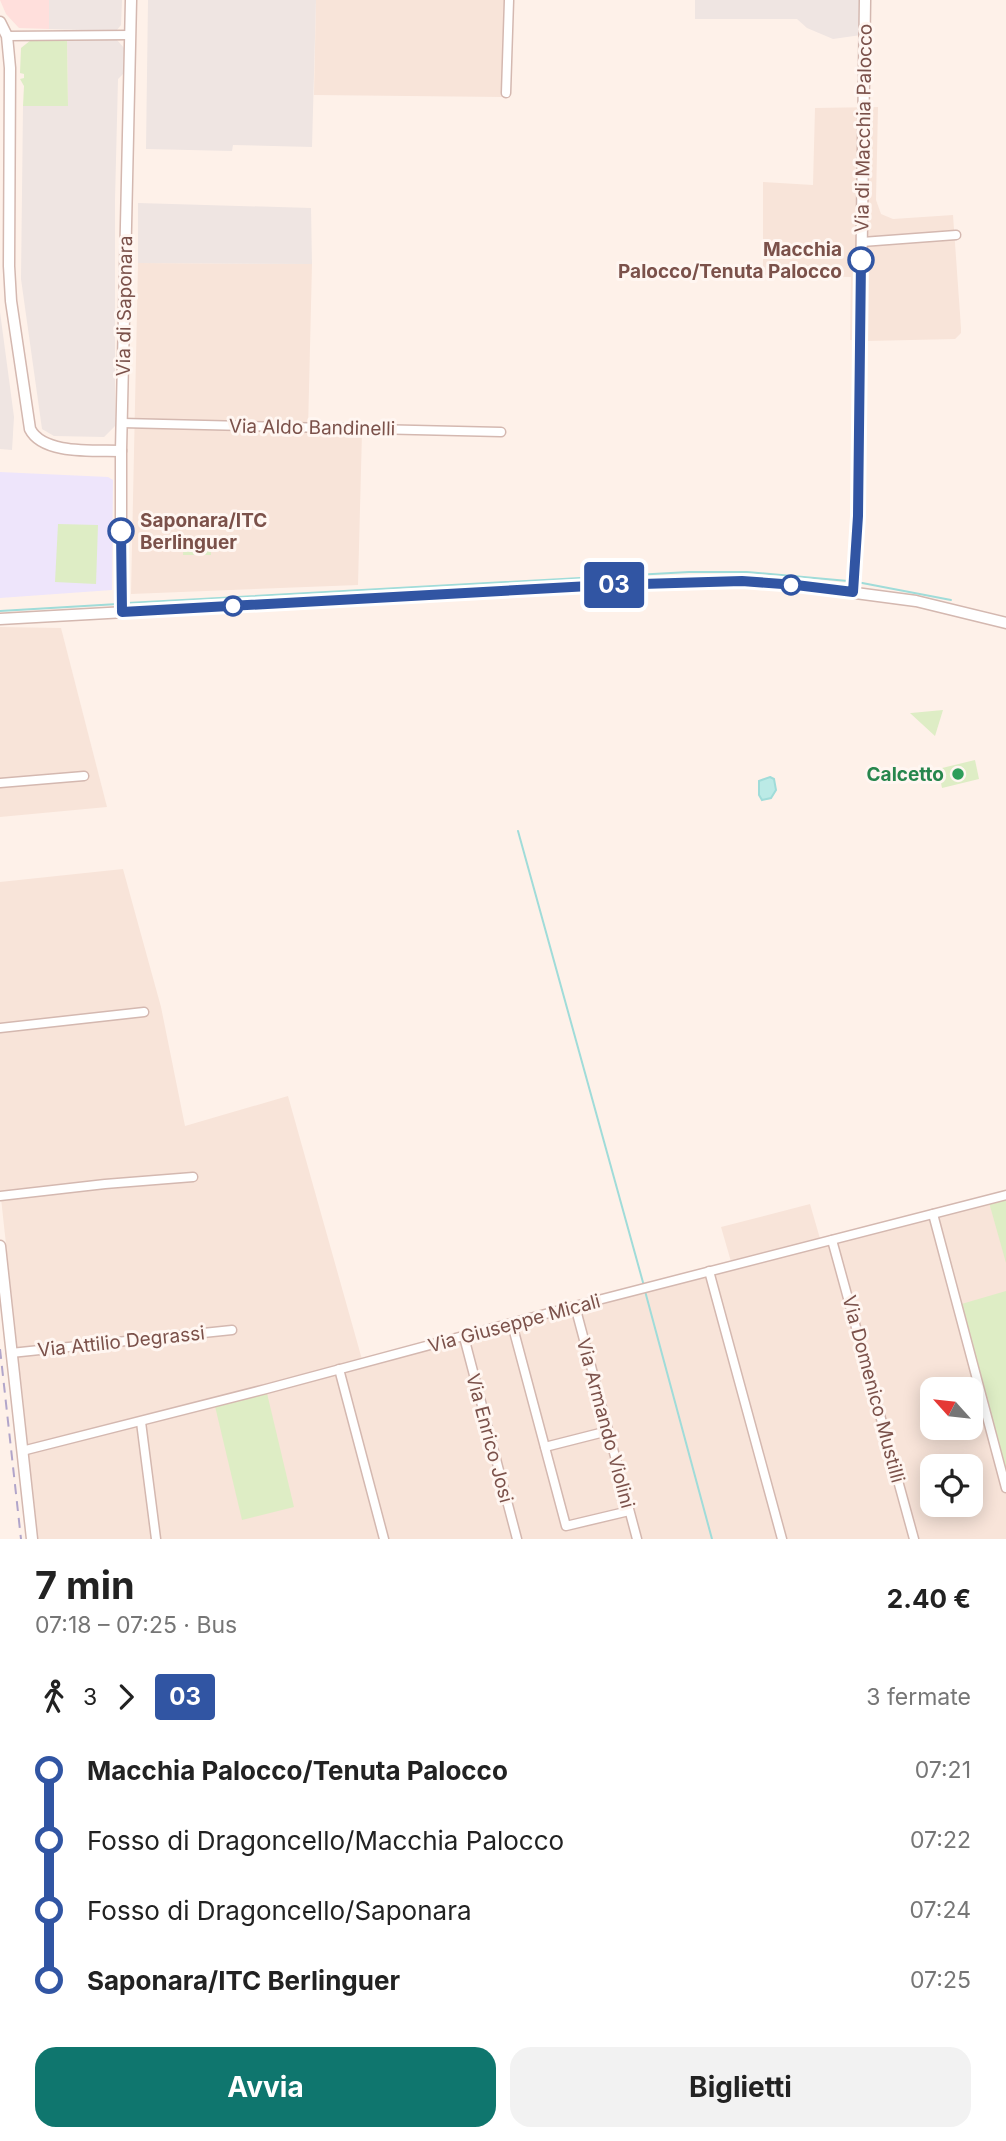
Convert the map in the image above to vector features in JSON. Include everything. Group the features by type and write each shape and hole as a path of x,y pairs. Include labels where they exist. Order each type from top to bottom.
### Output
{"street":[{"name":"Via di Saponara","path":"122,611 121,451 131,0"},
{"path":"506,93 509,0"},
{"name":"Via di Macchia Palocco","path":"853,585 858,516 865,0"},
{"path":"0,22 7,36 10,68 11,301 30,429 40,442 52,446 121,451"},
{"path":"7,36 130,35"},
{"path":"862,242 956,235"},
{"name":"Via Aldo Bandinelli","path":"122,423 501,432"},
{"path":"0,619 620,584 742,581 853,585 1006,623"},
{"path":"0,783 85,776"},
{"path":"0,1028 144,1012"},
{"path":"0,1196 193,1177"},
{"name":"Via Giuseppe Micali","path":"22,1451 1006,1195"},
{"path":"933,1214 1006,1488"},
{"name":"Via Domenico Mustilli","path":"832,1240 914,1539"},
{"path":"0,1246 32,1539"},
{"path":"709,1272 782,1539"},
{"name":"Via Armando Violini","path":"575,1307 637,1539"},
{"path":"512,1324 566,1526 629,1511"},
{"name":"Via Attilio Degrassi","path":"11,1353 232,1330"},
{"name":"Via Enrico Josi","path":"464,1337 517,1539"},
{"path":"339,1369 384,1539"},
{"path":"141,1422 156,1539"},
{"path":"545,1447 608,1431"}],"shaded area":[{"path":"0,0 49,0 49,29 19,28 6,14"},
{"path":"49,0 122,0 121,25 116,31 49,29"},
{"path":"148,0 316,0 312,147 233,145 232,151 146,149"},
{"path":"316,0 504,0 502,97 314,95"},
{"path":"695,0 861,0 861,35 833,39 807,28 797,19 695,19"},
{"path":"67,39 117,40 124,48 123,74 118,79 115,200 115,426 104,437 54,436 42,429 21,279 23,106 68,105"},
{"path":"878,107 876,200 881,214 893,219 953,215 961,328 961,333 955,339 850,340 851,277 763,275 763,182 813,185 815,108"},
{"path":"138,203 311,208 312,264 138,263"},
{"path":"138,263 312,264 308,430 362,432 358,585 131,594"},
{"path":"0,312 14,417 12,450 0,449"},
{"path":"0,472 108,477 113,480 112,590 0,598"},
{"path":"0,627 61,628 107,807 0,817"},
{"path":"123,869 161,1007 185,1126 288,1096 363,1363 732,1265 721,1227 810,1204 821,1242 1006,1195 1006,1539 38,1539 0,1189 0,882"}],"green space":[{"path":"67,39 68,106 23,106 24,86 20,79 24,78 24,74 20,73 21,48 31,40"},
{"path":"58,524 98,525 96,584 55,582"},
{"path":"184,541 211,542 211,555 183,555"},
{"path":"943,710 935,736 910,713 911,713"},
{"name":"Calcetto","path":"975,760 979,779 942,788 938,769"},
{"path":"1006,1195 1006,1263 988,1199"},
{"path":"1006,1291 1006,1488 984,1404 984,1377 977,1377 958,1305"},
{"path":"266,1389 294,1507 242,1520 214,1402"}],"water":[{"path":"770,777 774,779 776,790 771,798 762,800 759,795 759,781"}],"waterway":[{"path":"127,603 689,572 747,572 848,581"},
{"path":"857,582 951,600"},
{"path":"0,611 118,604"},
{"path":"518,831 644,1286"},
{"path":"645,1291 712,1539"}],"railway":[{"path":"0,1349 21,1539"}],"bus line":[{"name":"03","path":"121,531 122,612 608,585 742,581 853,592 858,516 861,260"}],"place":[{"name":"Macchia Palocco/Tenuta Palocco","path":"861,260"},
{"name":"Saponara/ITC Berlinguer","path":"121,531"},
{"name":"Calcetto","path":"958,774"}]}
